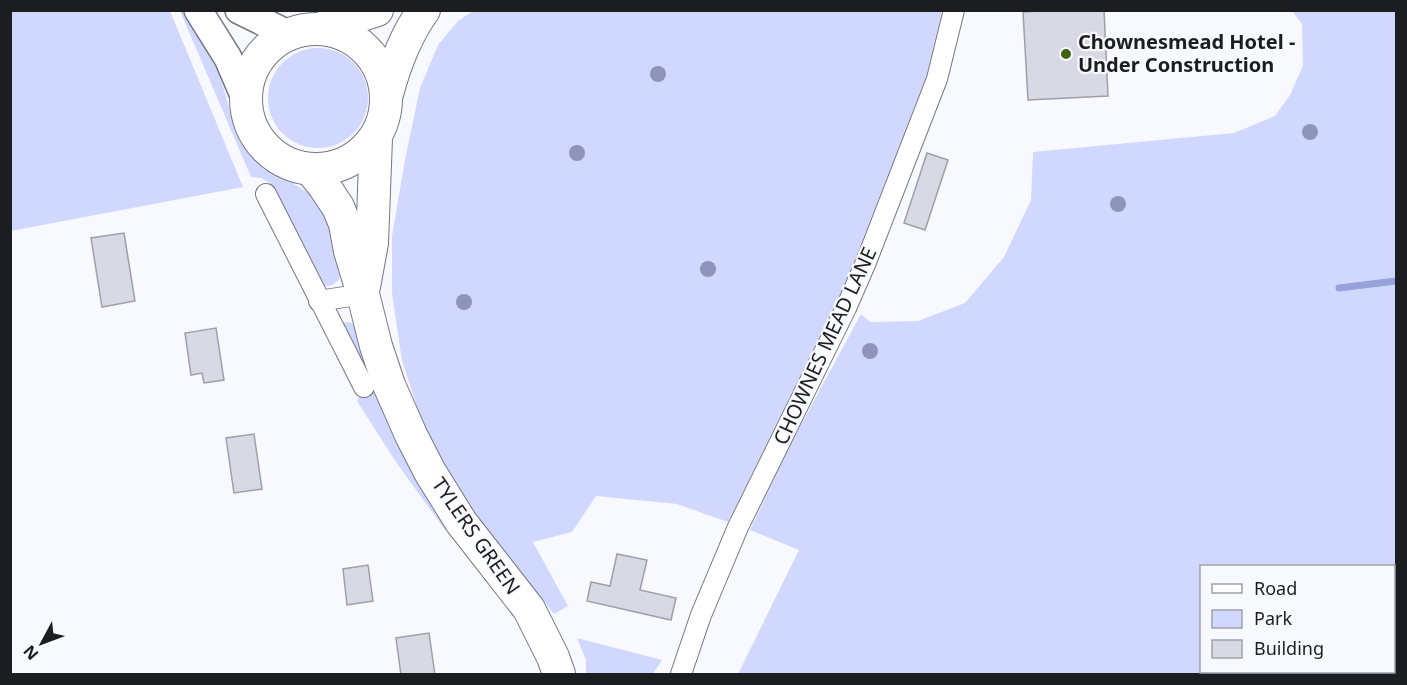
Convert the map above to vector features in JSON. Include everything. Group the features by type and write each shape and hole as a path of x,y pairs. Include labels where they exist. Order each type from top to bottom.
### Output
{"highway":[{"path":"319,29 377,10"},
{"path":"387,94 382,74 372,56 357,42 339,32 319,29 288,34 270,46 256,61 248,80 246,100 249,121 258,140 272,155 290,165 311,170 330,169 348,163 376,138 384,117 387,94 396,60 424,10"},
{"name":"TYLERS GREEN","path":"363,294 372,243 376,138"},
{"name":"TYLERS GREEN","path":"311,170 338,207 345,224 350,251 376,346 389,385 421,453 466,528 529,609 553,657 559,675"}],"main road":[{"path":"198,10 228,58 246,100"},
{"path":"239,10 288,34"}],"street":[{"name":"CHOWNES MEAD LANE","path":"681,675 701,615 738,527 846,308 866,262 937,79 954,10"},
{"path":"266,194 364,387"},
{"path":"319,301 363,294"}],"green space":[{"path":"11,10 170,11 243,187 11,231"},
{"path":"180,11 184,11 207,50 222,85 237,133 247,151 266,169 312,196 328,216 342,273 333,285 325,286 313,277 268,182 261,178 251,177"},
{"path":"473,11 942,11 927,74 856,257 836,303 728,522 677,504 596,496 572,532 533,542 568,606 554,614 472,511 425,431 402,361 392,294 392,236 420,88 438,45 458,21"},
{"path":"1292,11 1396,11 1396,674 738,674 799,550 750,530 790,445 861,314 870,322 918,321 965,303 1004,257 1031,200 1033,152 1234,133 1275,116 1290,95 1303,66 1302,24"},
{"path":"318,48 337,51 354,62 365,79 368,98 365,117 354,134 337,145 318,148 299,145 282,134 271,117 268,98 271,79 282,62 299,51"},
{"path":"345,322 352,323 355,328 369,371 448,528 445,530 396,462 357,401 361,393 341,325"},
{"path":"577,638 662,660 653,674 586,674 586,660"}],"building":[{"name":"Chownesmead Hotel - Under Construction","path":"1104,10 1108,96 1028,100 1023,12"},
{"path":"927,153 948,160 925,230 904,223"},
{"path":"124,233 135,301 102,307 91,238"},
{"path":"216,328 224,380 204,383 202,373 191,375 185,333"},
{"path":"254,434 262,489 234,493 226,438"},
{"path":"617,554 647,560 640,590 676,598 671,620 587,601 591,582 610,586"},
{"path":"368,565 373,601 347,605 343,569"},
{"path":"429,633 435,675 401,675 396,638"}],"waterway":[{"path":"1339,288 1396,281"}],"place":[{"name":"Chownesmead Hotel - Under Construction","path":"1066,54"}]}
